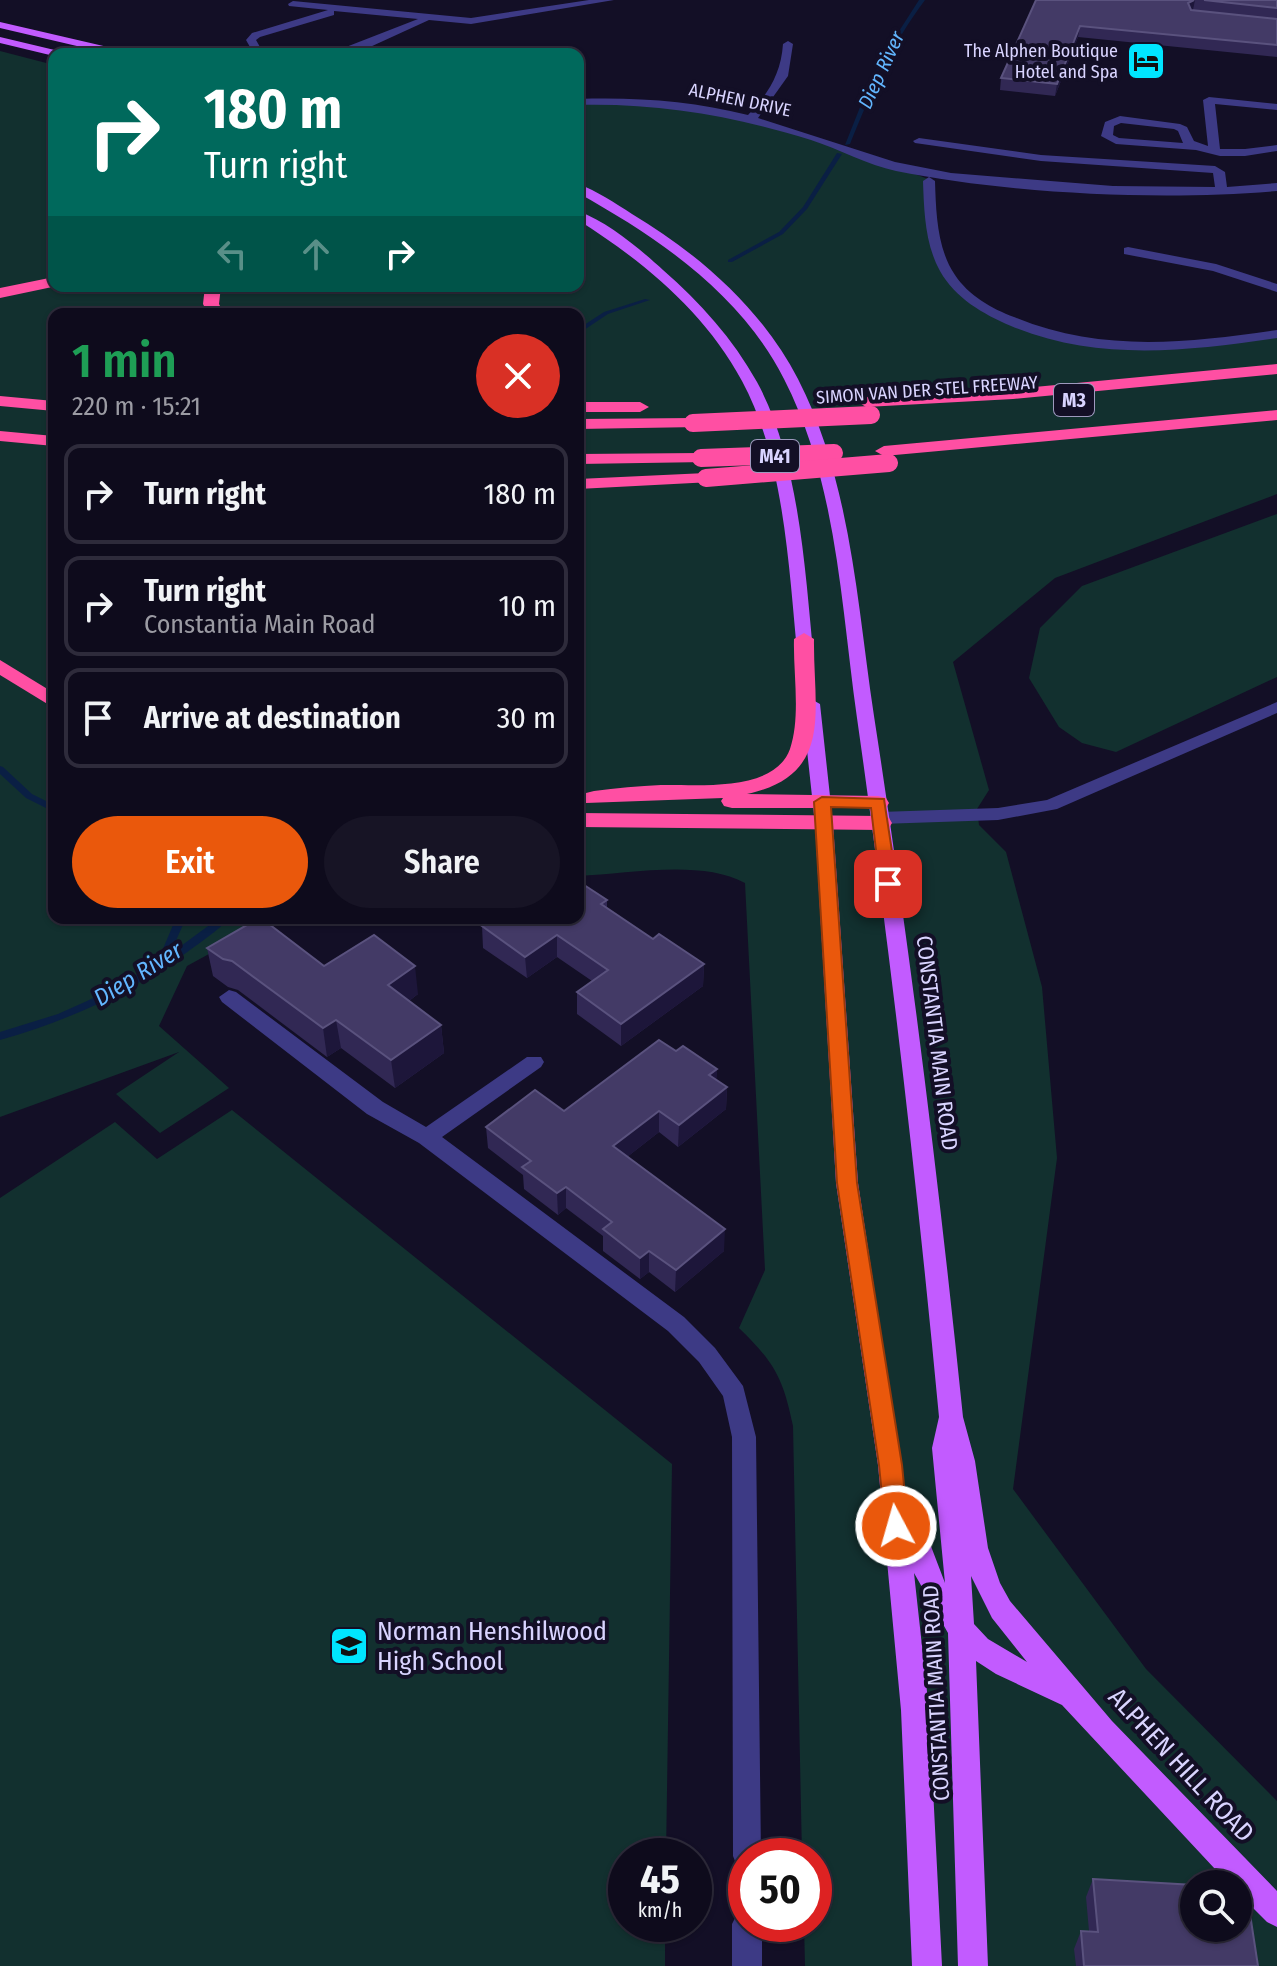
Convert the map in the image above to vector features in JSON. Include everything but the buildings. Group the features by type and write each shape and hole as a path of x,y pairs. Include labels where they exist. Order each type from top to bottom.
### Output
{"highway":[{"path":"0,293 48,283"},
{"path":"869,409 1277,369"},
{"name":"SIMON VAN DER STEL FREEWAY","path":"584,424 691,415 1046,403 1277,376"},
{"path":"0,401 48,405"},
{"path":"584,407 691,415"},
{"name":"M3","path":"886,457 1277,415"},
{"path":"0,436 48,440"},
{"path":"584,459 886,457"},
{"path":"584,484 706,478 886,457"},
{"path":"586,797 730,790 762,784 782,775 796,760 801,742 804,639"},
{"path":"0,666 48,698"},
{"path":"586,797 823,813"},
{"path":"584,820 880,814"}],"main road":[{"path":"0,25 99,48"},
{"path":"0,40 48,51"},
{"name":"CONSTANTIA MAIN ROAD","path":"584,192 661,237 704,272 749,318 791,379 816,436 833,509 880,814 932,1219 951,1417 944,1448 955,1530 962,1632 973,1966"},
{"name":"CONSTANTIA MAIN ROAD","path":"584,218 614,236 686,297 721,338 751,384 771,438 786,511 823,813 847,1183 890,1465 915,1710 927,1966"},
{"name":"ALPHEN HILL ROAD","path":"951,1417 962,1443 979,1564 989,1589 1005,1615 1072,1697 1277,1912"},
{"name":"ALPHEN HILL ROAD","path":"890,1465 925,1570 962,1632 999,1661 1072,1697"}],"street":[{"path":"293,4 427,19 488,20 609,0"},
{"path":"256,48 251,40 256,35 345,10"},
{"path":"355,48 427,19"},
{"path":"751,119 777,91 783,79 788,44"},
{"path":"1214,150 1209,100 1277,107"},
{"name":"ALPHEN DRIVE","path":"584,102 653,103 751,119 802,133 937,182 986,181 1124,190 1222,191 1277,187"},
{"path":"1195,147 1189,143 1183,129 1176,126 1120,119 1109,124 1107,136 1116,141 1214,150 1261,151 1277,148"},
{"path":"919,141 1041,158 1215,170 1219,172 1222,191"},
{"path":"937,182 937,247 950,277 974,301 1023,327 1090,345 1145,349 1175,349 1277,334"},
{"path":"1128,251 1216,268 1277,288"},
{"path":"880,814 998,814 1051,805 1277,707"},
{"path":"229,997 375,1108 427,1137 676,1324 707,1355 734,1393 744,1437 747,1838"},
{"path":"427,1137 534,1062"},
{"path":"747,1942 747,1966"}],"green space":[{"path":"0,51 48,63 48,292 584,292 584,102 623,102 668,106 756,123 928,179 937,247 959,288 1023,327 1112,348 1277,334 1277,494 1055,578 953,662 989,790 977,809 979,825 1006,852 1042,987 1057,1158 1013,1489 1146,1669 1277,1801 1277,1966 805,1966 804,1942 832,1942 832,1838 802,1838 793,1426 776,1372 739,1328 765,1270 745,883 727,876 686,870 584,876 584,308 48,308 48,924 264,924 187,966 159,1026 229,1088 160,1133 116,1094 179,1052 0,1117"},
{"path":"1277,514 1277,677 1116,752 1082,743 1059,727 1029,678 1040,628 1082,586"},
{"name":"Norman Henshilwood High School","path":"232,1110 672,1464 666,1838 608,1838 608,1942 665,1942 665,1966 0,1966 0,1198 115,1122 157,1159"}],"waterway":[{"name":"Diep River","path":"847,144 887,53 922,0"},
{"name":"Diep River","path":"730,261 781,233 805,208 839,154"},
{"name":"Diep River","path":"584,328 606,313 647,300"},
{"path":"0,769 29,796 48,806"},
{"path":"161,964 178,924"},
{"name":"Diep River","path":"0,1036 61,1016 119,990 173,957 217,924"}],"place":[{"name":"The Alphen Boutique Hotel and Spa","path":"1146,61"},
{"name":"Norman Henshilwood High School","path":"349,1646"}],"route":[{"path":"888,884 878,803 822,802 847,1183 890,1465 896,1526"}]}
